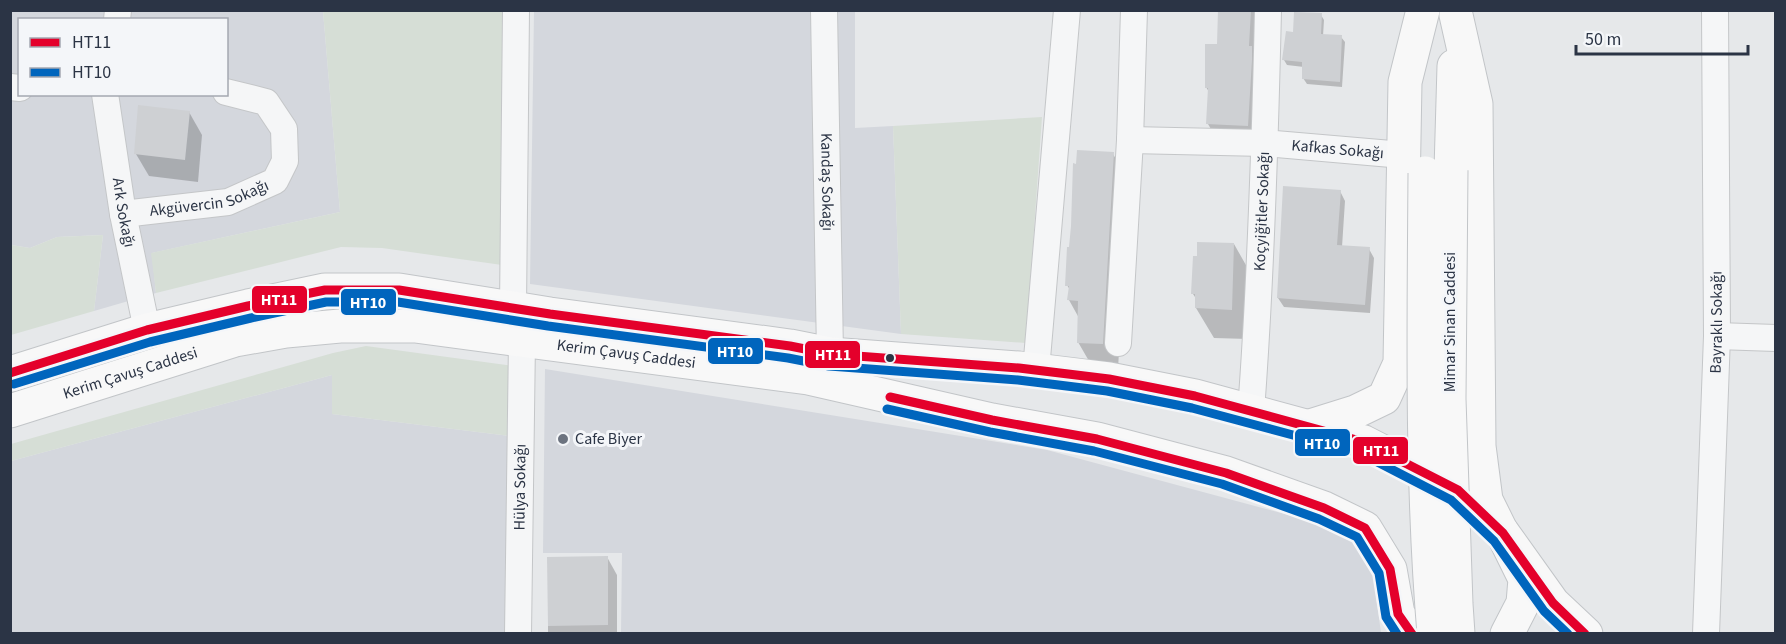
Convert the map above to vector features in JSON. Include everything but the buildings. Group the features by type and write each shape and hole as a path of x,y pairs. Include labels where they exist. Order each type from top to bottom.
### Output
{"main road":[{"path":"1440,12 1476,104 1479,446 1486,500 1525,579 1523,603 1507,633"},
{"name":"Mimar Sinan Caddesi","path":"1434,633 1430,592 1423,393 1426,166 1440,12"},
{"path":"1307,427 1355,412 1384,398 1400,363 1426,166"},
{"name":"Mimar Sinan Caddesi","path":"1426,166 1449,399 1458,633"},
{"name":"Kerim Çavuş Caddesi","path":"10,373 147,330 248,306 325,290 399,290 790,346 830,354 1028,369 1109,380 1195,396 1364,442 1458,490 1503,532"},
{"name":"Kerim Çavuş Caddesi","path":"10,411 236,340 340,326 415,326 808,378 993,420 1097,439 1226,473 1334,513 1365,528 1390,569 1403,627"},
{"path":"993,420 985,405 986,389 991,380 1028,369"},
{"path":"1503,532 1558,618 1586,633"}],"street":[{"path":"513,308 516,10"},
{"name":"Kandaş Sokağı","path":"824,10 830,354"},
{"path":"1028,369 1067,10"},
{"path":"1118,342 1130,140 1134,10"},
{"name":"Koçyiğitler Sokağı","path":"1251,411 1258,318 1268,10"},
{"name":"Bayraklı Sokağı","path":"1706,633 1716,336 1715,10"},
{"name":"Akgüvercin Sokağı","path":"123,214 228,202 275,181 285,161 284,129 266,102 228,92"},
{"name":"Ark Sokağı","path":"105,96 123,214 147,330"},
{"name":"Kafkas Sokağı","path":"1130,140 1265,143 1426,166"},
{"path":"1716,336 1776,338"},
{"name":"Hülya Sokağı","path":"518,633 522,340"}],"shaded area":[{"path":"10,11 323,11 340,212 152,253 156,293 94,311 103,235 57,237 30,248 11,245"},
{"path":"323,11 506,11 502,265 382,248 341,247 156,293 151,253 340,212"},
{"path":"534,11 855,11 855,128 893,126 901,334 530,284"},
{"path":"1042,117 1026,343 901,334 893,126"},
{"path":"103,235 94,311 11,335 11,245 30,248 57,237"},
{"path":"366,346 513,366 510,436 332,414 332,375 11,461 11,444 333,353"},
{"path":"545,369 1047,450 1344,530 1370,550 1381,633 621,633 622,553 543,553"},
{"path":"332,375 332,414 510,436 513,633 11,634 11,461"}],"transit line":[{"name":"HT11","path":"10,373 147,330 248,306 325,290 399,290 550,314 790,346 830,354 1019,368 1109,379 1195,396 1364,442 1458,490 1503,533 1553,603 1585,634"},
{"name":"HT10","path":"14,384 150,342 251,318 326,302 398,302 548,326 788,358 829,366 1018,380 1107,391 1192,408 1360,453 1451,500 1494,541 1544,611 1568,634"},
{"name":"HT11","path":"890,397 992,420 1097,439 1226,473 1324,508 1365,528 1390,569 1398,614 1412,634"},
{"name":"HT10","path":"887,409 990,432 1094,451 1222,484 1319,519 1357,537 1379,573 1386,617 1397,634"}],"place":[{"name":"Cafe Biyer","path":"563,439"}]}
